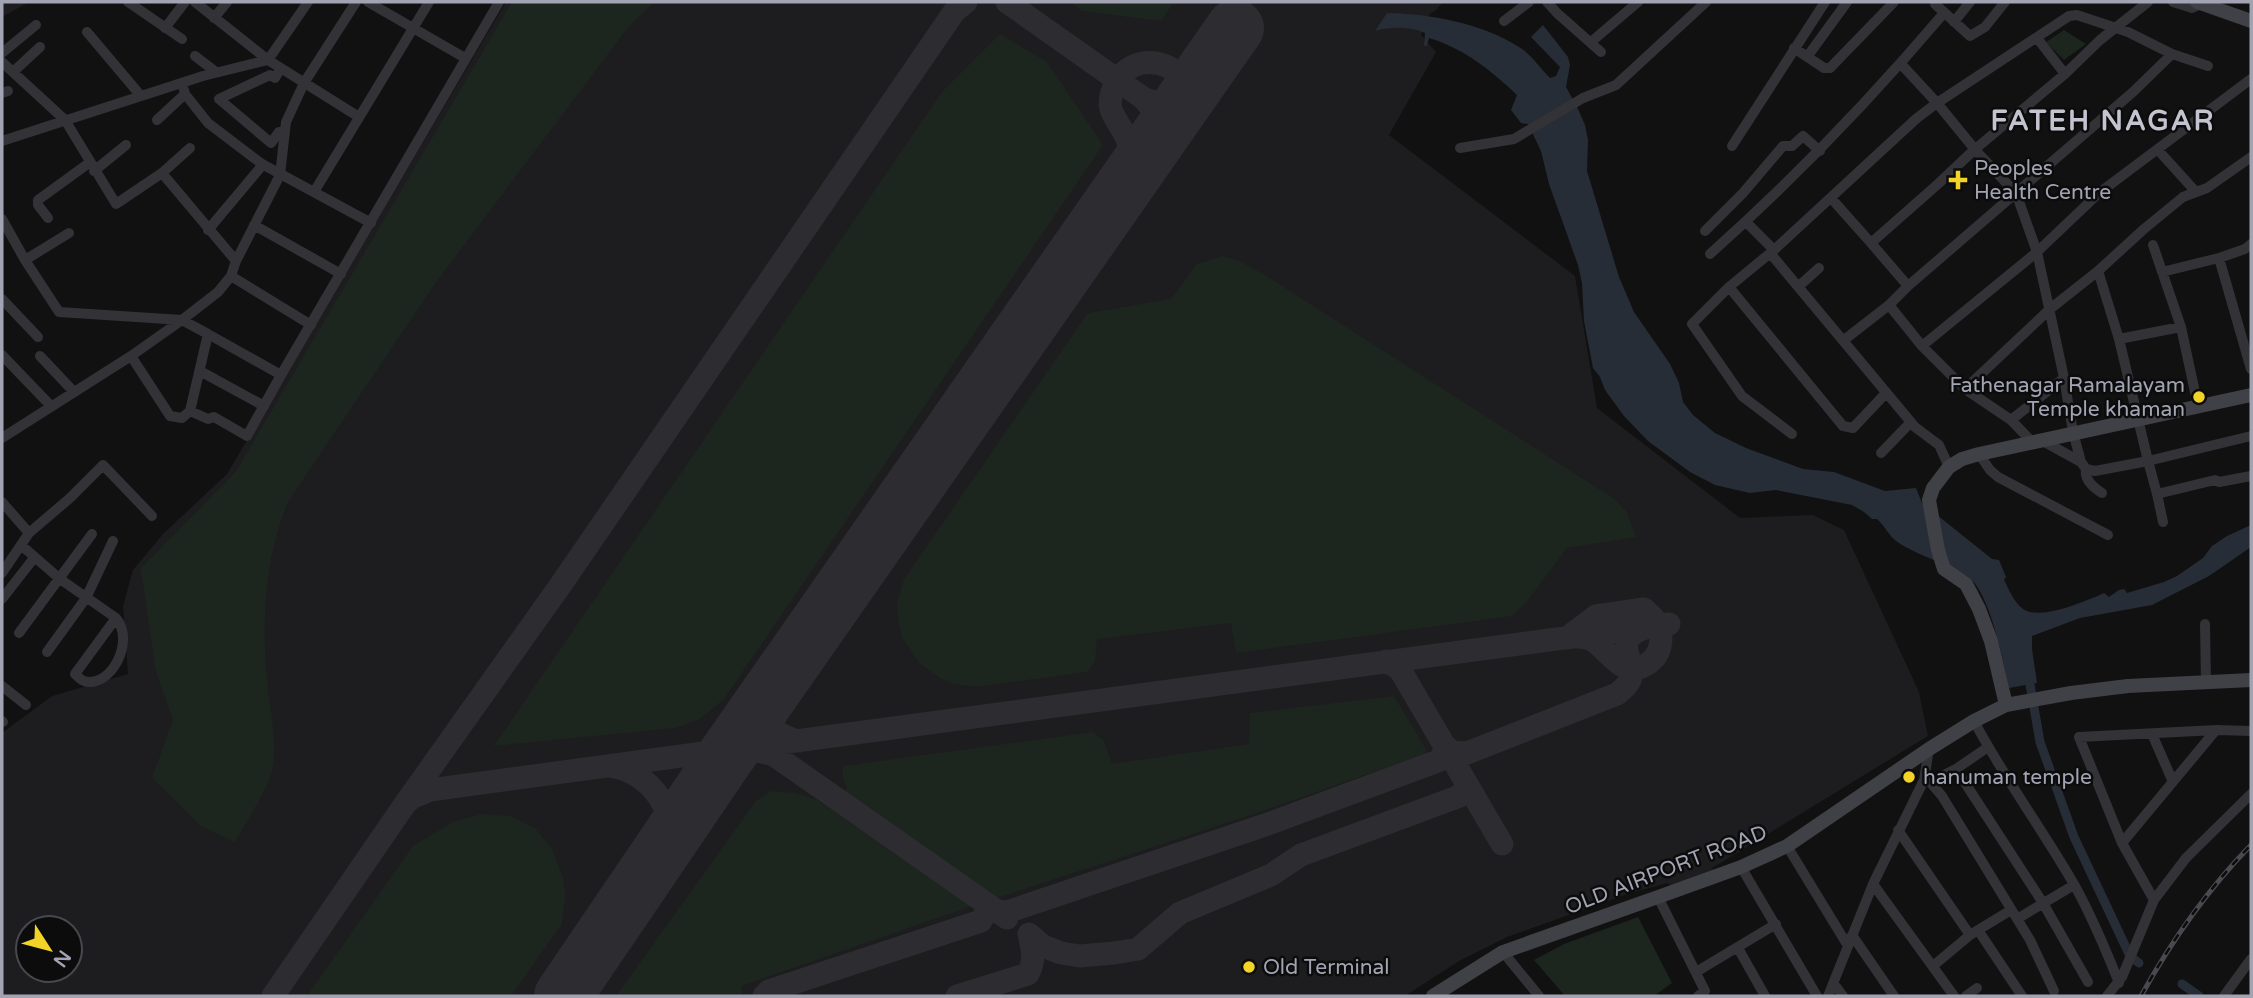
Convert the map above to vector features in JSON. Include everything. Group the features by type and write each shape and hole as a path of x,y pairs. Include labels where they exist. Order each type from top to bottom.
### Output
{"main road":[{"path":"2205,2 2251,15"},
{"path":"2205,2 2251,21"},
{"path":"2010,704 1979,609 1966,584 1944,569 1938,550 1929,500 1933,488 1949,467 1962,459 1979,454 2251,395"},
{"name":"OLD AIRPORT ROAD","path":"1433,996 1503,952 1741,867 1787,846 1929,749 1974,721 2010,704 2128,686 2251,680"}],"street":[{"path":"128,2 182,39"},
{"path":"164,28 185,2"},
{"path":"195,2 268,60 359,117"},
{"path":"214,18 227,2"},
{"path":"2,141 141,96 184,89 216,72 268,60 308,2"},
{"path":"2,438 131,356 182,320 218,292 231,276 280,175 286,122 304,83 356,2"},
{"path":"368,2 465,58"},
{"path":"314,192 429,2"},
{"path":"190,411 208,419 214,417 247,436 499,2"},
{"path":"1504,22 1515,6 1529,2"},
{"path":"1547,2 1601,52"},
{"path":"1591,42 1638,2"},
{"path":"1460,148 1514,139 1583,97 1616,85 1706,2"},
{"path":"1732,146 1825,2"},
{"path":"1807,57 1847,2"},
{"path":"1794,48 1824,68 1830,68 1894,2"},
{"path":"1954,22 1970,2"},
{"path":"1935,3 1970,36 1985,27 2006,2"},
{"path":"1871,243 1974,150 2065,74 2100,40 2148,2"},
{"path":"2173,2 2192,8 2205,2"},
{"path":"1710,254 1820,151 1901,64 1944,13"},
{"path":"1792,434 1742,396 1692,324 1917,118 2069,16 2077,15 2117,28 2172,54 2208,66"},
{"path":"2,54 36,25"},
{"path":"87,32 141,96"},
{"path":"2037,38 2065,74"},
{"path":"13,72 40,47"},
{"path":"1844,340 1889,305 2133,92 2172,54"},
{"path":"195,56 216,72"},
{"path":"2,62 65,120 116,204 162,173 190,148"},
{"path":"1901,64 1937,103 1974,150 2016,193 2037,252 2073,432 2085,474 2102,493"},
{"path":"281,68 275,78 270,75 219,99 271,143 279,132 285,132"},
{"path":"1922,346 2037,252 2099,193 2251,79"},
{"path":"184,89 208,122 262,164 371,223"},
{"path":"157,120 184,89"},
{"path":"1705,231 1743,193 1783,146 1792,146 1803,136 1820,151"},
{"path":"48,218 38,205 38,200 126,145"},
{"path":"2158,150 2196,192"},
{"path":"1965,389 2050,309 2183,197 2207,188 2251,157"},
{"path":"208,230 260,168"},
{"path":"162,173 236,261"},
{"path":"1831,198 1908,286"},
{"path":"2,219 25,260 60,312 182,320 281,374"},
{"path":"1746,222 1911,422 1939,445 1949,467"},
{"path":"254,225 341,274"},
{"path":"25,260 69,233"},
{"path":"2153,245 2181,327 2198,406"},
{"path":"2162,272 2249,250"},
{"path":"2219,258 2247,342 2251,369"},
{"path":"1799,286 1819,268"},
{"path":"2098,271 2119,339 2163,522"},
{"path":"231,276 312,325"},
{"path":"1730,287 1843,426 1853,428 1886,393"},
{"path":"2,299 38,337"},
{"path":"1889,305 1922,346 1965,389 2011,419 2037,441 2095,471 2251,436"},
{"path":"2119,339 2181,327"},
{"path":"131,356 170,416 182,418 190,411 208,334"},
{"path":"2,355 51,407"},
{"path":"40,356 74,392"},
{"path":"200,371 264,406"},
{"path":"2011,419 2064,378"},
{"path":"1881,453 1911,422"},
{"path":"1979,454 1998,477 2108,535"},
{"path":"2,573 29,533 103,465 152,516"},
{"path":"2157,494 2215,480 2220,482 2251,476"},
{"path":"2,502 29,533"},
{"path":"19,634 92,534"},
{"path":"47,652 86,598 113,541"},
{"path":"21,545 60,579 116,618 122,626 124,635 121,656 105,676 84,681 75,674 116,618"},
{"path":"2,599 34,558"},
{"path":"2205,624 2206,682"},
{"path":"2,686 26,705"},
{"path":"1974,721 2074,885 2121,980"},
{"path":"2154,900 2122,844 2079,737 2216,730 2251,731"},
{"path":"2122,844 2216,730"},
{"path":"2152,734 2173,782"},
{"path":"1927,781 1956,769 1988,747"},
{"path":"1828,996 1873,884 1898,830 1927,781 1929,749"},
{"path":"1956,769 2043,903 2088,982"},
{"path":"1927,781 1942,796 2030,940 2054,991"},
{"path":"2107,996 2121,980 2154,900 2186,858 2251,794"},
{"path":"1898,830 2022,996"},
{"path":"1787,846 1848,946"},
{"path":"1741,867 1817,996"},
{"path":"1873,884 1954,996"},
{"path":"1933,966 1974,933 2043,903 2074,885"},
{"path":"1658,897 1696,972 1703,995"},
{"path":"1696,972 1776,924"},
{"path":"1852,935 1894,996"},
{"path":"1738,948 1765,996"},
{"path":"1503,952 1539,996"},
{"path":"2224,996 2251,959"},
{"path":"1834,984 1843,996"},
{"path":"1966,996 1977,988"}],"shaded area":[{"path":"2,2 29,2 2,17"},
{"path":"506,2 1443,2 1430,14 1421,35 1436,52 1389,135 1575,276 1597,408 1740,518 1813,515 1844,530 1919,692 1928,736 1712,868 1714,871 1672,888 1668,883 1630,893 1507,937 1459,961 1405,996 2,996 2,733 52,696 128,674 123,606 133,570 163,534 227,474"},
{"path":"512,2 655,2 630,25 434,285 288,502 269,568 265,613 267,681 274,760 270,778 235,842 201,826 152,778 173,720 156,672 141,568 235,473"},
{"path":"1070,2 1174,2 1161,21 1082,11"},
{"path":"1387,13 1455,21 1489,32 1523,50 1550,78 1556,76 1560,67 1531,37 1543,25 1568,57 1570,65 1566,87 1585,125 1588,140 1587,171 1619,277 1634,312 1670,364 1679,383 1683,402 1693,415 1715,433 1746,448 1803,469 1834,472 1885,491 1916,488 1922,503 1992,559 1999,560 2012,596 2023,609 2031,612 2051,611 2104,593 2109,597 2119,590 2124,589 2127,593 2164,582 2203,558 2212,546 2227,536 2251,525 2251,547 2209,576 2152,605 2080,618 2032,636 2037,683 2009,688 2000,647 1985,601 1979,589 1966,575 1899,543 1877,519 1872,519 1852,505 1776,490 1750,493 1715,485 1690,472 1648,441 1624,416 1593,368 1584,321 1578,265 1549,184 1541,151 1528,124 1521,123 1511,110 1517,95 1487,69 1454,48 1429,38 1427,46 1424,46 1425,33 1400,28 1375,31"},
{"path":"2064,30 2086,44 2064,60 2046,42"},
{"path":"1000,34 1047,62 1103,145 724,699 700,719 675,728 494,746 942,92"},
{"path":"1223,256 1240,261 1265,275 1613,498 1627,512 1636,537 1567,548 1526,603 1512,616 1236,653 1231,623 1097,639 1095,662 1087,672 974,687 953,684 940,678 919,663 902,637 897,603 904,579 1088,313 1171,299 1197,264"},
{"path":"1394,696 1427,751 1425,754 1257,813 997,898 845,792 847,788 843,766 1093,732 1104,741 1112,764 1249,744 1250,713"},
{"path":"771,791 796,793 817,800 972,906 741,986 743,996 616,996 756,801"},
{"path":"482,814 510,816 536,829 552,849 563,877 565,897 562,924 511,996 307,996 413,846 453,822"},
{"path":"1638,917 1672,983 1654,996 1565,996 1534,960 1564,944"}],"waterway":[{"path":"2028,673 2040,742 2074,837 2130,956 2139,963"},
{"path":"2182,984 2199,996"}],"taxiway":[{"path":"273,996 562,583 954,12 966,2"},
{"path":"1007,2 1143,98 1168,102 1191,92"},
{"path":"1123,188 1129,172 1130,154 1125,134 1111,109 1112,93 1116,83 1127,70 1140,64 1155,63 1169,67 1181,76 1189,87 1192,102 1189,118 1170,143 1126,184"},
{"path":"1143,98 1156,120 1154,145"},
{"path":"1567,638 1596,616 1644,609 1654,618 1661,632 1660,644 1653,660 1633,669 1619,664 1594,641 1578,637"},
{"path":"722,762 740,751 766,745 1669,624"},
{"path":"1444,745 1452,752 1467,753 1617,694 1628,684 1631,676 1627,650 1629,638 1645,628"},
{"path":"1386,661 1402,673 1502,844"},
{"path":"770,693 769,712 772,725 781,734 799,741"},
{"path":"407,802 430,790 718,751 738,741"},
{"path":"997,911 1007,912 1265,825 1438,761 1444,755 1444,745"},
{"path":"754,750 774,755 1007,918"},
{"path":"615,767 640,778 659,796 668,821 664,847"},
{"path":"957,996 1028,974 1033,959 1029,934 1043,946 1080,956 1138,949 1180,913 1271,875 1301,855 1460,796 1466,786 1465,781"},
{"path":"764,996 769,991 981,921 988,909 986,903"}],"runway":[{"path":"563,996 722,762 1235,28"}],"railway":[{"path":"2141,996 2191,917 2219,880 2251,845"}],"place":[{"name":"Peoples Health Centre","path":"1958,180"},
{"name":"Fathenagar Ramalayam Temple khaman","path":"2199,397"},
{"name":"hanuman temple","path":"1909,777"},
{"name":"Old Terminal","path":"1249,967"}],"district":[{"name":"FATEH NAGAR","path":"2103,121"}]}
